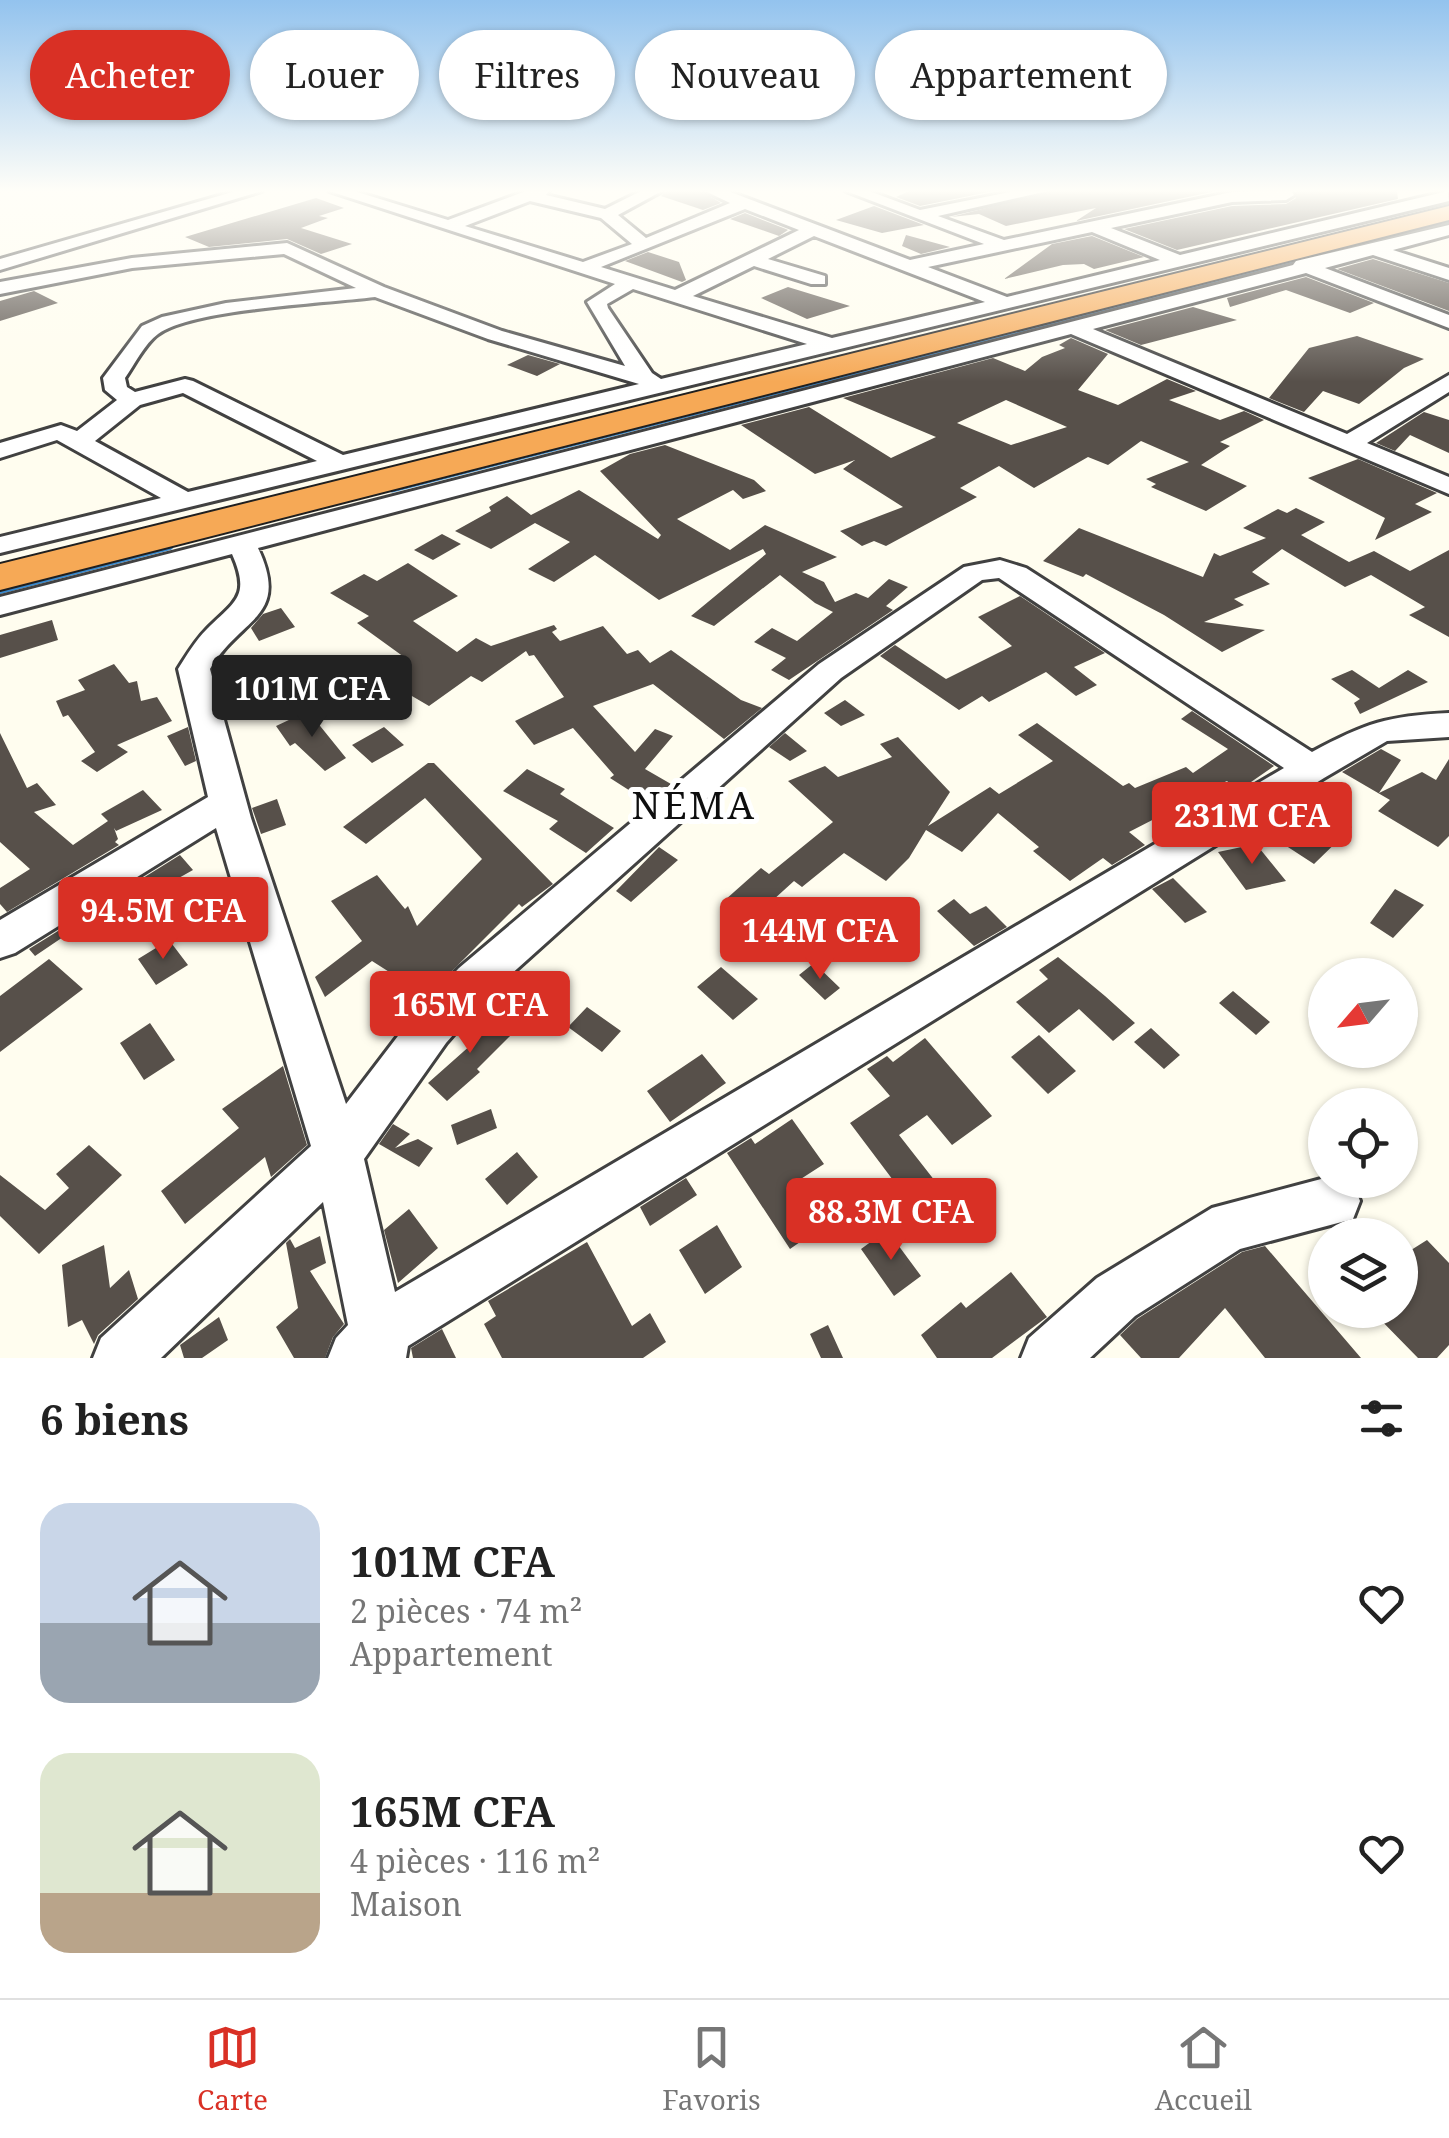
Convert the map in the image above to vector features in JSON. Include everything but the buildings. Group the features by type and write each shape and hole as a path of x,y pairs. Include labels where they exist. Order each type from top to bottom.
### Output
{"highway":[{"path":"0,577 277,492 662,391 1237,254"}],"street":[{"path":"0,265 37,254"},
{"path":"0,288 132,263 216,254"},
{"path":"301,254 378,291 662,391"},
{"path":"540,254 831,346"},
{"path":"584,268 620,254"},
{"path":"674,298 764,254"},
{"path":"875,254 1006,303"},
{"path":"907,266 957,254"},
{"path":"1160,254 1178,262"},
{"path":"0,546 185,500 277,492 338,462 662,391 1209,254"},
{"path":"0,606 1346,254"},
{"path":"1391,254 1449,274"},
{"path":"753,260 818,280"},
{"path":"1302,265 1449,322"},
{"path":"629,284 602,297 598,308 662,391"},
{"path":"132,400 116,390 114,378 149,330 158,326 207,313 378,291"},
{"path":"1069,326 1449,486"},
{"path":"1351,442 1449,382"},
{"path":"78,442 132,400 185,386 338,462"},
{"path":"0,451 53,432 185,500"},
{"path":"241,542 260,584 257,597 215,636 194,669 228,804 338,1154 371,1350 1311,768 1375,733 1396,727 1449,725"},
{"path":"121,1358 338,1154 430,1029 474,981 830,671 974,573 1000,569 1016,574 1311,768"},
{"path":"0,941 228,804"},
{"path":"1049,1358 1116,1297 1230,1226 1335,1201"}],"waterway":[{"path":"1047,324 1321,254"},
{"path":"392,490 1057,321"},
{"path":"0,591 170,547"}],"district":[{"name":"NÉMA","path":"694,804"}]}
